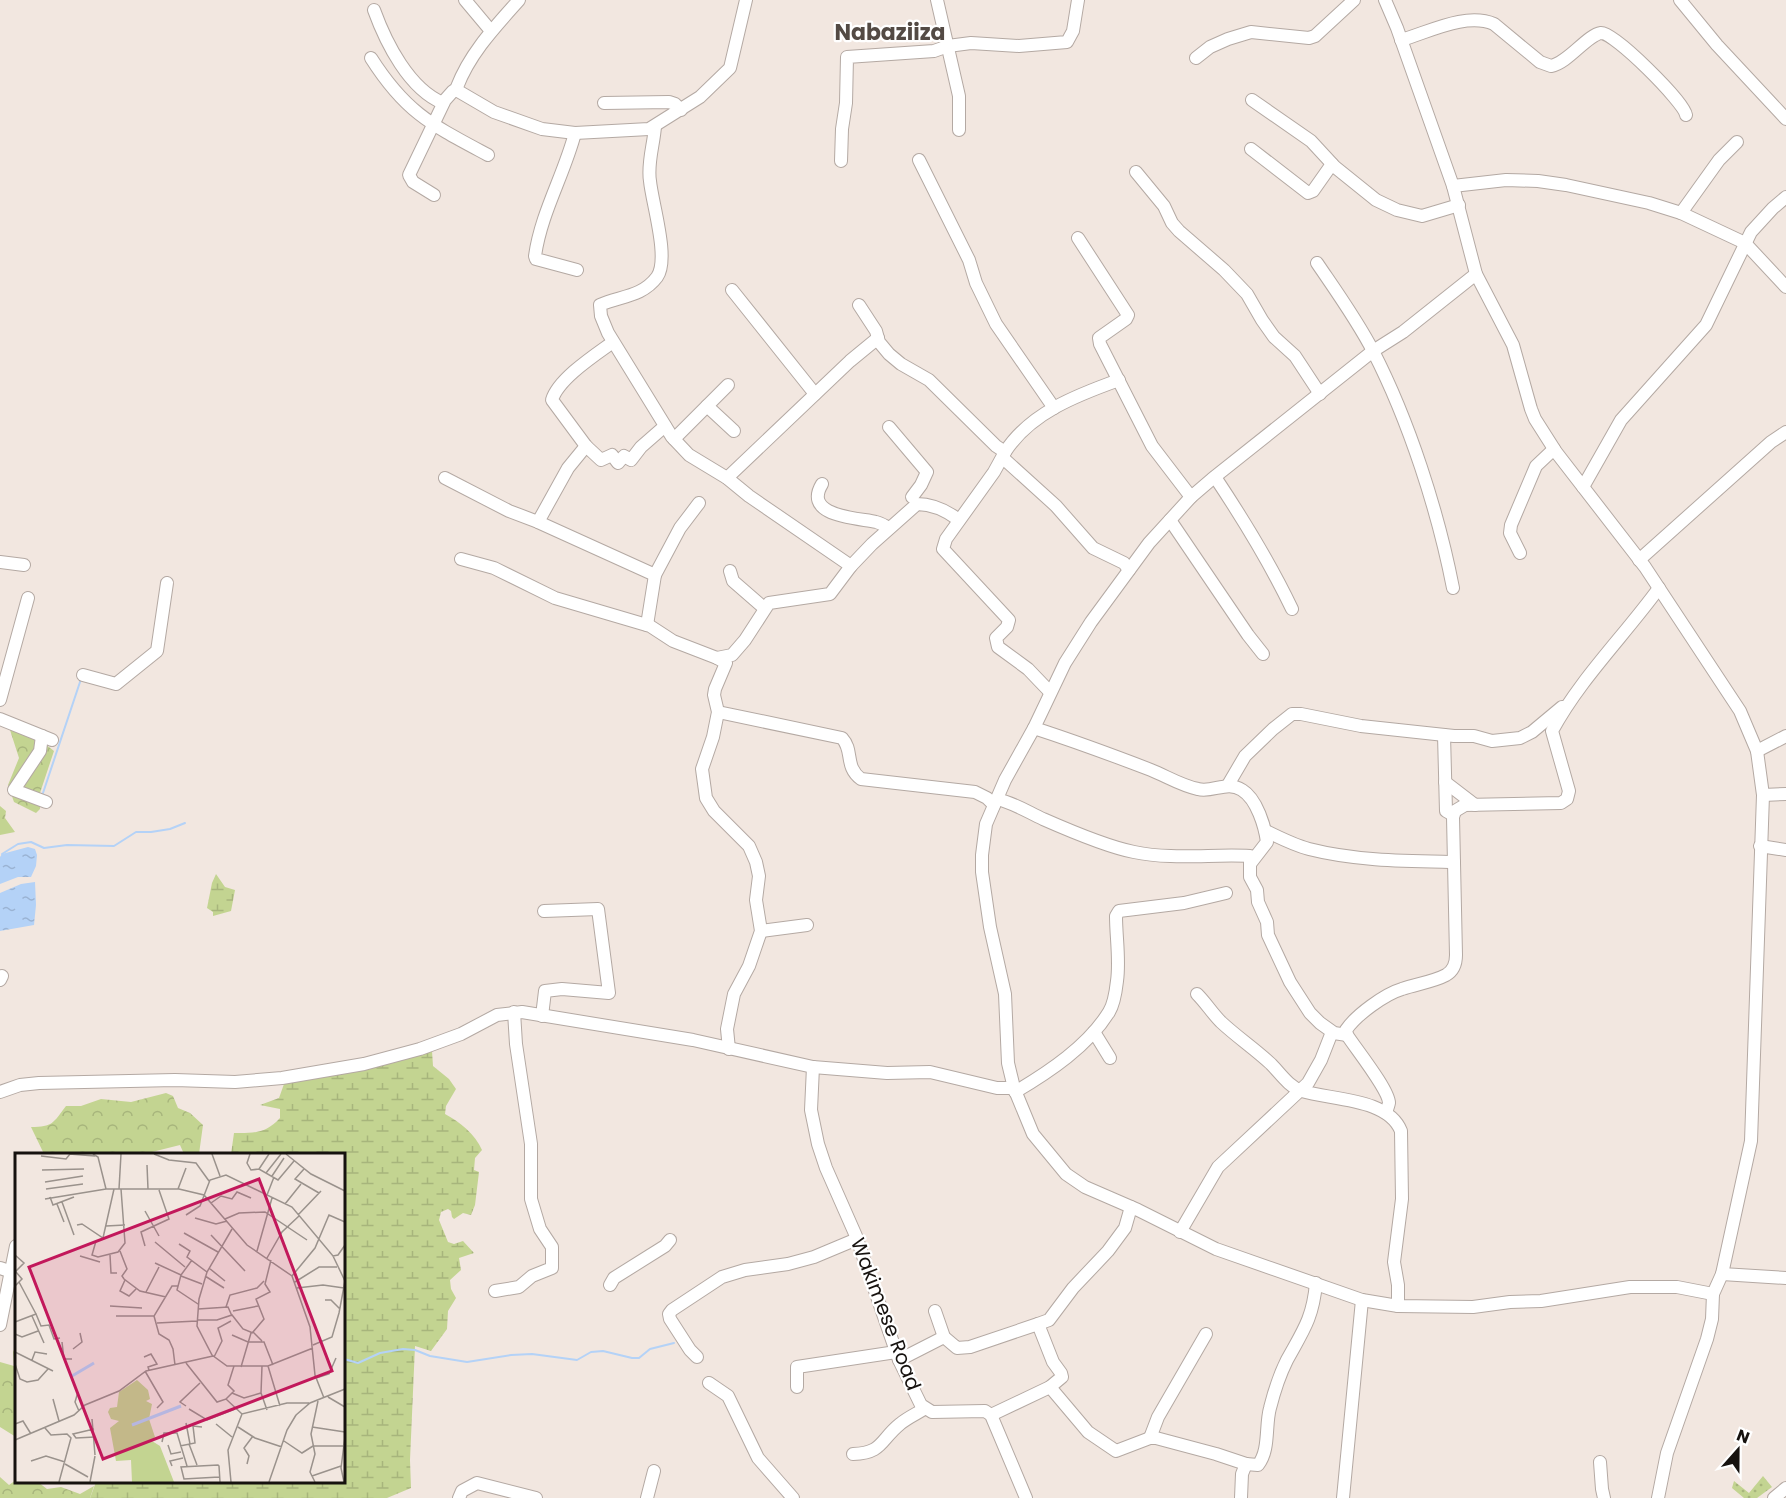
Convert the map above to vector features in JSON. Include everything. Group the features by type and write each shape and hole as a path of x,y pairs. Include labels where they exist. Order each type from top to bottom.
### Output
{"street":[{"path":"465,0 491,31"},
{"path":"458,91 457,87 468,63 491,31 519,0"},
{"path":"434,195 409,177 448,94 455,90 458,91 482,106 517,122 542,129 575,133 640,131 655,126 681,110 705,93 730,68 746,0"},
{"path":"936,0 958,96 959,130"},
{"path":"841,160 847,57 934,51 948,46 971,43 1036,46 1067,42 1073,31 1078,0"},
{"path":"1196,58 1210,47 1251,32 1309,38 1316,36 1354,0"},
{"path":"1385,0 1453,186 1476,274 1513,345 1531,409 1554,449 1659,588 1740,711 1757,751 1762,795 1751,1141 1722,1274 1713,1294 1712,1319 1707,1339 1666,1453 1658,1498"},
{"path":"1680,0 1717,45 1786,119"},
{"path":"374,10 386,40 402,64 426,93 443,103"},
{"path":"1401,40 1461,22 1485,21 1494,24 1540,62 1551,66 1560,63 1596,35 1607,34 1616,39 1683,106 1686,115"},
{"path":"371,58 398,96 432,126 488,154"},
{"path":"1252,100 1311,141 1332,164 1376,200 1397,210 1422,216 1459,205"},
{"path":"604,103 672,103 681,110"},
{"path":"655,126 650,182 661,256 660,270 657,277 640,292 599,307 612,342 665,426 688,454 727,478 749,496 851,566"},
{"path":"575,133 564,171 540,226 535,256 541,262 576,270"},
{"path":"1681,213 1719,160 1737,142"},
{"path":"1251,149 1311,193 1332,164"},
{"path":"919,160 969,260 976,284 996,324 1054,408"},
{"path":"1136,172 1164,206 1172,223 1179,231 1224,270 1247,294 1274,337 1295,356 1320,394"},
{"path":"1453,186 1506,180 1538,181 1649,203 1681,213 1745,243 1786,287"},
{"path":"1583,487 1621,420 1706,325 1745,243 1760,222 1786,197"},
{"path":"1078,238 1128,315 1099,340 1152,446 1191,497"},
{"path":"1317,262 1373,351 1397,404 1445,548 1453,588"},
{"path":"1476,274 1402,332 1373,351 1191,497 1129,570 1091,622 1050,692 1034,728 1005,780 986,824 982,872 988,917 1005,994 1008,1064 1015,1090 1033,1134 1065,1173 1092,1191 1131,1207 1216,1249 1362,1300 1398,1306 1473,1307 1630,1287 1677,1287 1713,1294"},
{"path":"732,290 815,394"},
{"path":"859,305 889,354 928,380 1056,506 1093,548 1124,563 1129,570"},
{"path":"727,478 878,338"},
{"path":"612,342 582,364 554,393 552,400 586,446 601,460 612,454 618,463 624,456 631,460 640,447 665,426"},
{"path":"1050,692 1028,669 996,645 996,638 1007,627 1010,620 944,552 943,546 1015,440 1054,408 1093,389 1119,380"},
{"path":"674,439 728,385"},
{"path":"707,406 734,431"},
{"path":"889,427 927,472 912,497"},
{"path":"1639,560 1771,442 1786,432"},
{"path":"538,522 568,468 586,446"},
{"path":"1520,553 1510,533 1511,525 1536,466 1554,449"},
{"path":"1215,477 1278,579 1292,609"},
{"path":"445,478 509,511 655,575"},
{"path":"822,484 818,497 824,508 847,518 875,522 889,528"},
{"path":"647,625 655,575 680,528 699,503"},
{"path":"717,658 732,654 745,640 769,603 777,600 830,594 851,566 917,504 941,509 959,520"},
{"path":"1170,520 1263,654"},
{"path":"461,559 494,568 555,598 647,625 673,641 726,663 714,695 718,712 713,737 702,769 706,798 714,811 749,846 756,861 759,876 756,900 761,931 749,966 734,994 727,1029 729,1049"},
{"path":"0,562 24,565"},
{"path":"730,571 733,581 764,608"},
{"path":"83,675 116,684 158,651 167,583"},
{"path":"1228,785 1245,756 1292,714 1361,726 1473,736 1492,741 1520,738 1532,732 1569,701 1636,621 1659,588"},
{"path":"0,700 28,598"},
{"path":"1386,1113 1388,1099 1347,1035 1347,1030 1351,1024 1382,999 1398,990 1437,978 1451,971 1456,961 1453,815 1458,808 1475,805 1561,803 1567,799 1569,791 1552,731 1569,701"},
{"path":"718,712 842,738 848,746 850,766 854,774 861,779 975,792 995,802 1013,803 1077,833 1134,852 1170,856 1250,856 1250,877 1257,890 1257,902 1267,922 1268,935 1290,982 1310,1013 1332,1032 1347,1035"},
{"path":"0,719 47,738 14,790 46,802"},
{"path":"1034,728 1084,744 1196,789 1204,790 1228,785 1242,789 1250,796 1266,831 1267,843 1250,864"},
{"path":"1444,735 1446,811 1453,815"},
{"path":"1757,751 1786,736"},
{"path":"1445,782 1475,805"},
{"path":"1762,795 1786,794"},
{"path":"1266,831 1298,846 1333,854 1359,858 1454,862"},
{"path":"1760,846 1786,850"},
{"path":"0,1092 20,1085 39,1083 176,1080 235,1082 282,1078 364,1064 420,1049 461,1034 496,1015 514,1012 637,1030 813,1067 887,1073 930,1072 1015,1090 1044,1075 1094,1032 1110,1010 1118,979 1116,916 1119,911 1184,903 1226,893"},
{"path":"542,1016 545,991 562,989 609,993 598,909 544,911"},
{"path":"761,931 807,925"},
{"path":"1197,994 1222,1022 1270,1063 1291,1085 1301,1091 1352,1101 1386,1113 1395,1120 1401,1131 1402,1199 1394,1262 1398,1285 1398,1306"},
{"path":"495,1291 519,1287 532,1276 552,1268 552,1247 540,1229 531,1199 531,1144 516,1044 514,1012"},
{"path":"1094,1032 1110,1058"},
{"path":"1180,1232 1218,1167 1301,1091 1321,1060 1332,1032"},
{"name":"Wakimese Road","path":"813,1067 811,1110 818,1144 857,1239 898,1356 924,1408 937,1412 985,1411 991,1415"},
{"path":"935,1311 944,1337 953,1346 961,1348 1049,1320 1073,1288 1108,1251 1125,1228 1131,1207"},
{"path":"697,1358 670,1320 669,1314 672,1311 722,1277 745,1270 788,1264 814,1257 857,1239"},
{"path":"610,1285 614,1278 665,1246 670,1240"},
{"path":"0,1324 6,1270 15,1248"},
{"path":"1722,1274 1786,1278"},
{"path":"1050,1387 1088,1432 1111,1448 1120,1451 1150,1438 1181,1444 1246,1464 1258,1465 1264,1457 1266,1427 1273,1396 1286,1362 1306,1329 1315,1301 1316,1284"},
{"path":"1343,1498 1362,1300"},
{"path":"1026,1498 991,1415 1050,1387 1062,1377 1053,1362 1038,1324"},
{"path":"1150,1438 1158,1418 1206,1335"},
{"path":"797,1387 797,1367 898,1356 944,1337"},
{"path":"710,1383 728,1396 758,1458 788,1497"},
{"path":"853,1454 867,1454 884,1443 899,1425 924,1408"},
{"path":"1600,1462 1604,1498"},
{"path":"1241,1498 1242,1474 1246,1464"},
{"path":"647,1498 654,1471"},
{"path":"459,1498 462,1491 477,1483 536,1498"},
{"path":"1774,1498 1786,1488"}],"green space":[{"path":"21,725 54,751 40,793 40,809 36,813 14,802 8,785 19,758 10,730"},
{"path":"0,806 6,811 5,818 15,832 0,835"},
{"path":"216,874 225,887 235,890 231,911 213,916 213,912 207,908"},
{"path":"432,1051 433,1066 449,1079 456,1089 446,1106 445,1114 467,1129 482,1150 475,1158 474,1170 479,1172 475,1205 471,1215 463,1213 454,1219 448,1209 441,1212 439,1220 448,1242 454,1244 463,1241 474,1253 459,1258 461,1270 450,1280 451,1289 456,1298 448,1311 447,1329 431,1351 415,1346 411,1488 387,1498 90,1498 96,1483 345,1483 345,1153 231,1153 234,1133 259,1132 280,1118 280,1109 260,1105 279,1098 284,1084"},
{"path":"166,1093 173,1096 178,1108 190,1113 203,1125 199,1153 184,1153 180,1145 148,1153 44,1153 31,1127 52,1123 66,1106 81,1106 101,1099 131,1102"},
{"path":"15,1348 15,1436 0,1427 0,1362 14,1366"},
{"path":"1763,1476 1772,1487 1757,1498 1744,1498 1732,1488 1734,1481 1749,1493"},
{"path":"0,1477 9,1485 15,1481 15,1483 39,1483 47,1489 61,1487 80,1494 94,1486 90,1498 0,1498"}],"water":[{"path":"28,847 35,849 37,855 36,866 31,877 18,877 0,884 2,854"},
{"path":"35,882 34,925 0,931 0,893 21,884"}],"waterway":[{"path":"43,793 81,679"},
{"path":"2,854 18,844 31,842 44,848 67,845 114,846 136,832 170,829 185,823"},
{"path":"345,1359 358,1363 380,1353 403,1349 467,1362 532,1354 577,1360 591,1352 603,1351 639,1358 650,1349 674,1343"}],"district":[{"name":"Nabaziiza","path":"890,32"}]}
